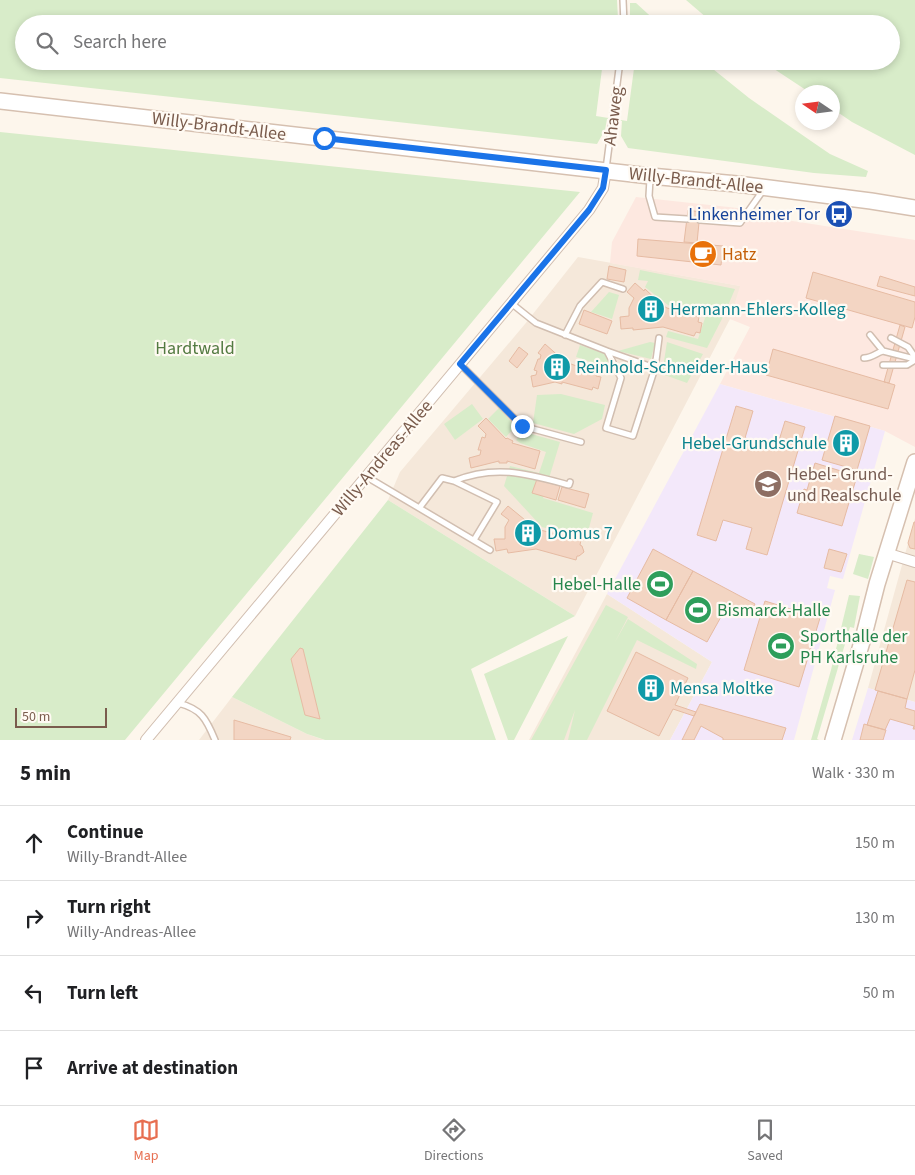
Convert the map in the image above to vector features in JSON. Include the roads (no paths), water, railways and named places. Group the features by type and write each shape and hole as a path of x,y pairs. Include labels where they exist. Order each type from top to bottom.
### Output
{"main road":[{"name":"Willy-Brandt-Allee","path":"0,101 764,188 915,208"},
{"path":"833,740 886,553 915,462"}],"street":[{"name":"Willy-Andreas-Allee","path":"146,740 589,210 603,188 606,170"},
{"path":"886,553 915,562"}],"lane":[{"path":"623,0 624,15"},
{"name":"Ahaweg","path":"606,170 619,70"},
{"path":"650,176 649,196 655,217 687,218"},
{"path":"700,220 740,223 764,188"},
{"path":"565,335 580,306 602,282 623,289"},
{"path":"511,303 536,323 655,368"},
{"path":"870,335 883,351"},
{"path":"607,351 621,378 606,428 633,436 655,368 659,338"},
{"path":"892,338 908,347 915,358"},
{"path":"864,358 870,358 883,351 915,358"},
{"path":"883,365 908,365 915,358"},
{"path":"460,364 522,426 580,442"},
{"path":"454,482 467,476 500,471 537,476 569,485 570,482"},
{"path":"367,476 490,550"},
{"path":"420,507 442,478 497,502 474,540"},
{"path":"178,702 199,712 214,740"}],"place":[{"name":"Linkenheimer Tor","path":"839,214"},
{"name":"Hatz","path":"703,254"},
{"name":"Hermann-Ehlers-Kolleg","path":"651,309"},
{"name":"Reinhold-Schneider-Haus","path":"557,367"},
{"name":"Hebel-Grundschule","path":"846,443"},
{"name":"Hebel- Grund- und Realschule","path":"768,484"},
{"name":"Domus 7","path":"528,533"},
{"name":"Hebel-Halle","path":"660,584"},
{"name":"Bismarck-Halle","path":"698,610"},
{"name":"Sporthalle der PH Karlsruhe","path":"781,646"},
{"name":"Mensa Moltke","path":"651,688"}],"park label":[{"name":"Hardtwald","path":"195,348"}]}
